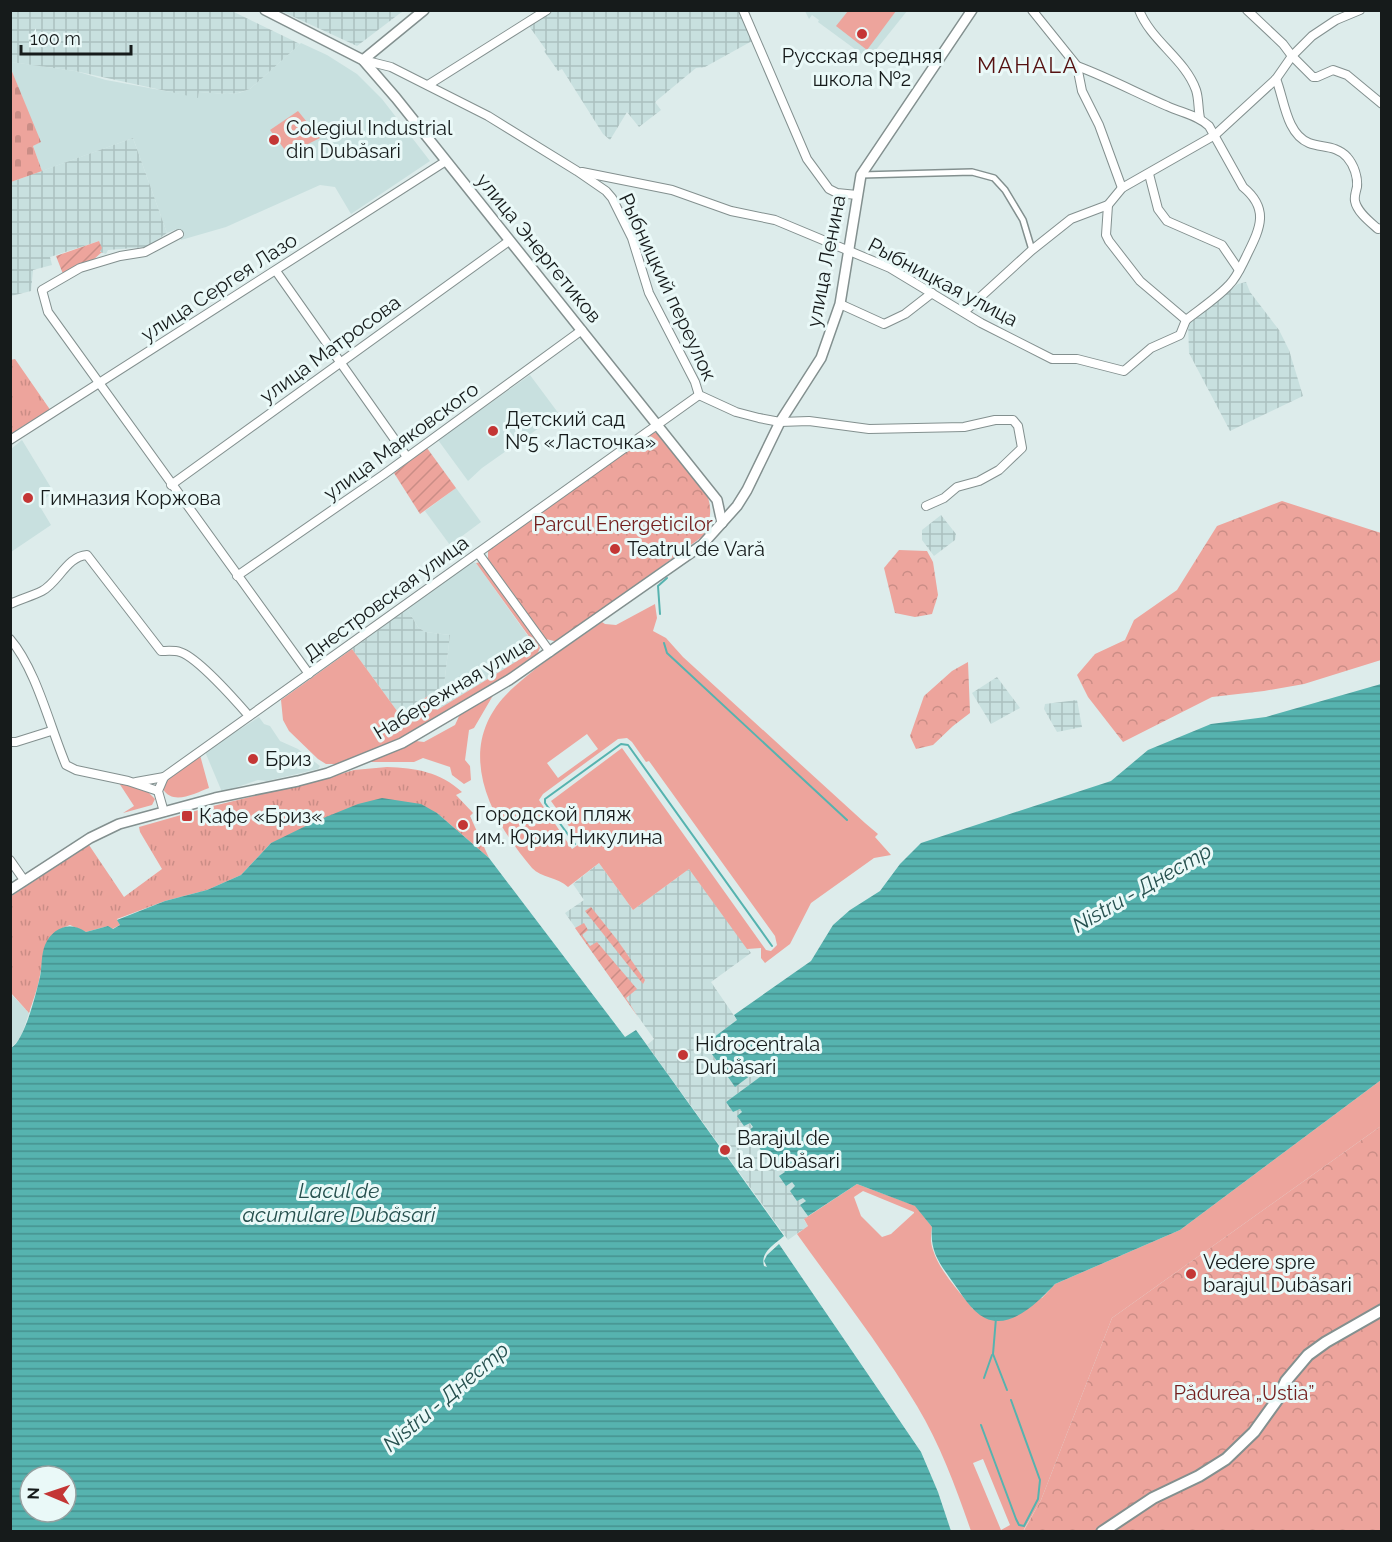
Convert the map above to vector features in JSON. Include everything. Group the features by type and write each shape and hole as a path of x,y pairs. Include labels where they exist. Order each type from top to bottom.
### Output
{"main road":[{"path":"1102,1532 1153,1498 1199,1476 1227,1459 1254,1432 1277,1400 1286,1381 1308,1355 1382,1310"}],"street":[{"name":"улица Энергетиков","path":"265,10 363,60 717,500 722,523"},
{"path":"363,60 424,10"},
{"path":"428,85 547,10"},
{"path":"743,10 807,159 829,189 837,193 857,195"},
{"name":"улица Ленина","path":"722,523 747,490 780,422 821,358 840,304 861,175 972,10"},
{"path":"1032,10 1077,66 1082,91 1099,125 1122,188"},
{"path":"1139,10 1165,49 1190,79 1197,92 1200,118"},
{"path":"1247,10 1313,76 1317,77 1334,70 1347,75 1382,104"},
{"path":"964,312 1032,250 1071,219 1108,205 1122,188 1215,135 1276,79 1292,56 1322,29 1360,10"},
{"name":"Рыбницкий переулок","path":"363,60 391,67 488,116 606,191 632,238 649,293 695,382 699,395 736,412 780,422 808,421 869,429 925,429 964,427 1009,419 1017,426 1022,448 999,470 979,482 957,487 944,498 926,506"},
{"path":"1077,66 1200,118 1215,135 1243,187 1252,194 1259,207 1261,223 1239,270 1229,285 1186,320 1140,281 1109,241 1106,235 1108,205"},
{"path":"1276,79 1289,122 1308,142 1338,149 1348,158 1356,174 1355,201 1361,213 1380,228"},
{"name":"улица Сергея Лазо","path":"10,440 19,432 99,384 446,161"},
{"name":"Рыбницкая улица","path":"577,171 672,190 731,211 775,220 890,268 964,312 1052,359 1077,359 1124,371 1151,348 1180,335 1186,320"},
{"path":"861,175 972,172 994,178 1005,190 1023,220 1032,250"},
{"path":"1149,174 1158,209 1167,221 1222,245 1239,270"},
{"path":"179,234 145,252 120,256 80,268 42,290 48,312 309,674"},
{"name":"улица Матросова","path":"171,485 509,241"},
{"path":"276,271 407,457"},
{"path":"840,304 885,324 905,314 932,293"},
{"name":"улица Маяковского","path":"237,576 407,457 582,330"},
{"name":"Днестровская улица","path":"164,777 699,395"},
{"name":"Набережная улица","path":"10,890 103,831 119,824 215,798 328,773 384,752 419,734 509,680 680,562 702,545 722,523"},
{"path":"478,553 550,652"},
{"path":"10,604 45,590 71,562 81,555 87,555 160,651 180,652 190,658 223,687 249,716"},
{"path":"10,639 20,650 66,765 76,770 158,791"},
{"path":"10,742 51,731"},
{"path":"133,783 164,777"},
{"path":"164,777 158,791 164,812"},
{"path":"10,860 24,880"}],"shaded area":[{"path":"403,10 357,46 281,11"},
{"path":"10,11 232,11 300,44 250,89 227,94 199,92 198,98 75,71 11,62"},
{"path":"554,11 740,11 752,41 705,67 696,68 655,102 661,110 639,127 627,112 610,140 603,134 562,69 558,71 529,26"},
{"name":"Русская средняя школа №2","path":"805,11 907,11 871,56 863,55 818,22 819,20 812,15 809,19"},
{"name":"Colegiul Industrial din Dubăsari","path":"301,43 327,55 357,74 382,99 430,161 351,214 335,187 320,185 226,227 181,240 177,229 167,233 133,138 42,171 33,146 40,142 11,69 12,62 75,71 106,80 198,97 199,92 227,94 250,89"},
{"path":"133,138 167,233 147,247 108,250 106,254 100,252 99,241 50,257 52,265 33,270 31,291 11,296 11,182"},
{"path":"1246,282 1250,292 1279,330 1289,350 1303,396 1230,431 1189,353 1188,322 1238,284"},
{"name":"Детский сад №5 «Ласточка»","path":"530,375 559,414 482,468 468,481 438,440"},
{"name":"Гимназия Коржова","path":"22,440 53,491 39,505 51,525 11,552 11,449"},
{"path":"456,488 481,522 450,545 425,511"},
{"path":"941,515 956,534 955,540 934,556 922,540 922,530"},
{"path":"472,562 476,563 533,643 527,655 437,710 428,696 444,685 450,635 425,632 418,627 407,609"},
{"path":"407,609 418,627 425,632 450,635 444,685 400,715 352,649"},
{"path":"997,677 1020,708 991,724 972,693"},
{"path":"1077,700 1082,727 1057,732 1044,709 1045,704"},
{"path":"259,717 264,724 270,726 280,741 298,749 320,766 318,769 267,781 258,780 222,792 206,754 207,750"},
{"name":"Hidrocentrala Dubăsari","path":"599,863 633,910 689,869 751,953 711,982 737,1020 764,1074 726,1102 733,1112 740,1109 753,1128 755,1142 761,1139 763,1142 765,1156 771,1153 774,1157 776,1171 782,1168 785,1172 786,1185 792,1182 796,1187 797,1200 803,1197 806,1201 800,1205 808,1216 804,1220 808,1226 788,1240 647,1045 654,1039 565,913 584,900 573,884"},
{"path":"10,993 29,1013 21,1037 11,1048"}],"green space":[{"path":"848,11 896,11 867,50 836,26"},
{"path":"10,62 12,62 11,69 41,142 33,146 42,171 11,182"},
{"path":"298,111 320,138 288,154 270,130"},
{"path":"99,241 102,248 100,252 102,252 93,260 63,274 56,256"},
{"path":"15,359 51,411 23,426 11,436 10,360"},
{"name":"Parcul Energeticilor","path":"651,432 657,433 707,495 710,516 703,536 558,642 546,639 488,559 488,550"},
{"path":"427,448 456,488 420,514 394,473"},
{"path":"1282,501 1381,533 1381,660 1304,684 1212,697 1123,742 1088,697 1077,675 1095,654 1125,640 1134,620 1177,590 1217,526"},
{"path":"899,550 927,551 933,562 938,595 932,614 915,617 895,613 884,568"},
{"path":"481,562 538,642 540,648 535,659 404,739 338,764 326,764 318,759 289,731 283,720 281,700 352,649 400,715 428,696 437,710 527,655 533,642 476,563"},
{"path":"655,604 657,618 653,631 666,638 683,657 878,834 875,837 891,855 874,858 811,903 790,944 765,963 761,958 761,948 747,949 689,869 633,910 599,863 568,887 532,868 501,825 490,802 482,779 480,755 484,731 495,709 524,678 602,622 616,625","holes":["587,734 598,749 558,778 547,763","627,738 646,762 649,761 775,936 777,945 771,951 766,950 622,748 551,801 581,843 572,849 539,800 543,794 618,739"]},
{"path":"968,662 970,713 933,745 916,749 910,736 924,696 952,671"},
{"path":"495,692 474,728 469,730 465,760 470,766 471,780 464,784 452,775 450,767 423,758 414,762 370,762 416,741 424,742 455,725 460,714"},
{"path":"200,755 209,788 184,797 172,797 167,794 163,789 165,781"},
{"path":"387,767 427,772 454,785 462,792 456,795 473,813 470,816 489,858 437,813 271,843 241,875 207,890 165,901 117,919 120,925 112,929 108,926 86,932 70,925 61,929 50,938 47,944 29,1013 11,993 10,897 89,845 124,897 162,869 139,827 354,770"},
{"path":"119,783 147,791 155,799 152,805 123,813 134,806"},
{"path":"591,907 645,980 643,984 585,911"},
{"path":"584,923 588,930 582,935 590,946 597,942 637,989 626,998 638,1017 575,928"},
{"path":"1381,1080 1381,1126 1112,1318 1041,1500 1023,1531 971,1531 954,1483 926,1421 874,1340 797,1234 808,1226 804,1219 857,1184 916,1206 932,1227 932,1247 940,1266 973,1309 1042,1298 1055,1284 1180,1230","holes":["863,1191 914,1212 914,1213 891,1234 882,1237 861,1216 854,1197","983,1459 1010,1525 1001,1530 973,1463"]},
{"name":"Pădurea „Ustia”","path":"1381,1126 1381,1531 1023,1532 1041,1500 1112,1318"}],"water":[{"name":"Nistru - Днестр","path":"1381,684 1381,1080 1180,1230 1055,1284 1024,1312 1005,1320 995,1321 985,1318 967,1301 939,1261 932,1243 932,1227 915,1206 857,1184 808,1216 800,1205 806,1201 803,1198 797,1201 790,1191 795,1186 792,1182 786,1186 779,1176 785,1172 782,1168 776,1171 768,1161 774,1157 771,1153 765,1156 758,1146 763,1142 761,1139 755,1142 747,1132 753,1127 750,1123 744,1126 737,1116 742,1112 740,1109 733,1112 726,1102 764,1074 759,1069 735,1087 705,1044 737,1020 734,1015 811,961 833,925 850,910 880,891 900,864 921,843 1111,781 1148,750 1211,724 1266,717"},
{"name":"Lacul de acumulare Dubăsari","path":"382,798 421,804 437,813 489,858 625,1037 636,1030 784,1236 766,1252 763,1261 764,1266 767,1267 764,1261 767,1255 779,1244 921,1452 951,1531 11,1531 11,1048 21,1036 29,1015 40,977 45,945 57,930 62,928 74,927 86,932 108,926 113,929 120,925 117,920 165,901 207,890 241,875 271,843 358,804"}],"waterway":[{"path":"660,614 658,586 667,578"},
{"path":"664,643 667,653 847,820"},
{"path":"575,844 545,803 545,799 621,744 628,745 772,946"},
{"path":"996,1318 993,1354 1007,1390"},
{"path":"984,1378 992,1355"},
{"path":"981,1425 1016,1519 1019,1525 1024,1526 1038,1499 1040,1480 1011,1400"}],"place":[{"name":"Русская средняя школа №2","path":"862,34"},
{"name":"Colegiul Industrial din Dubăsari","path":"274,140"},
{"name":"Детский сад №5 «Ласточка»","path":"493,431"},
{"name":"Гимназия Коржова","path":"28,498"},
{"name":"Teatrul de Vară","path":"615,549"},
{"name":"Бриз","path":"253,759"},
{"name":"Кафе «Бриз«","path":"187,816"},
{"name":"Городской пляж им. Юрия Никулина","path":"463,825"},
{"name":"Hidrocentrala Dubăsari","path":"683,1055"},
{"name":"Barajul de la Dubăsari","path":"725,1150"},
{"name":"Vedere spre barajul Dubăsari","path":"1191,1274"}],"district":[{"name":"MAHALA","path":"1028,65"}]}
